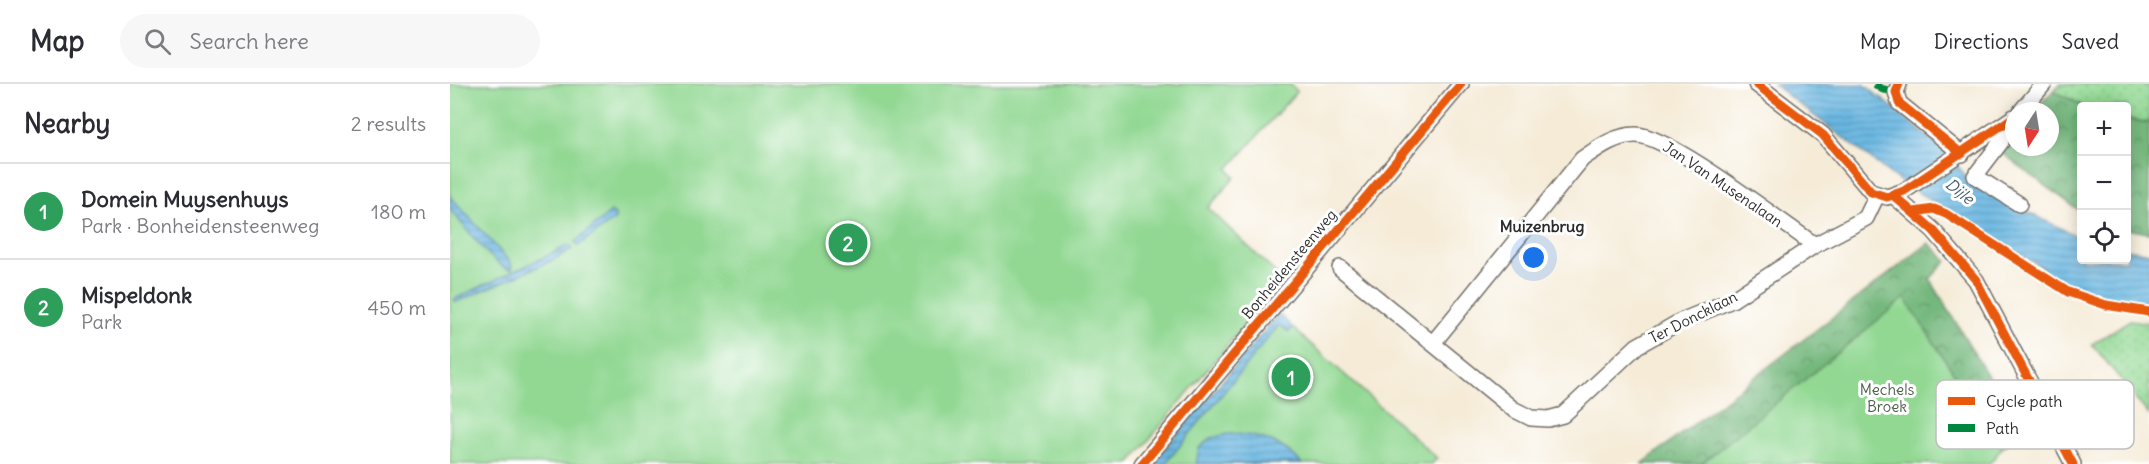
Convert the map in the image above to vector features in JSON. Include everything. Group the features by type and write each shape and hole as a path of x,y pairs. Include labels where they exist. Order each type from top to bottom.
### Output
{"street":[{"name":"Bonheidensteenweg","path":"1142,464 1461,84"},
{"path":"1756,84 1823,135 1867,188 1877,195 1899,194 2005,125"},
{"path":"1899,84 1896,92 1899,103 1960,155"},
{"path":"2029,102 2044,84"},
{"path":"2005,132 2001,142 1975,176 2019,204"},
{"name":"Jan Van Musenalaan","path":"1433,343 1582,159 1610,140 1636,135 1658,140 1732,186 1815,245"},
{"path":"1899,194 1933,230 1985,294 2030,380"},
{"name":"Ter Doncklaan","path":"1340,268 1513,409 1531,418 1548,419 1563,415 1579,402 1605,373 1637,346 1682,321 1732,300 1815,245 1866,218 1877,195"},
{"path":"2065,449 2073,464"}],"green space":[{"path":"450,84 1290,84 1297,91 1228,169 1235,177 1208,208 1282,279 1129,464 450,464"},
{"path":"2059,84 2149,84 2149,123 2131,120 2131,102 2077,103 2054,91"},
{"path":"2054,91 2077,103 2077,209 2006,156 2059,156 2059,102 2042,102"},
{"path":"2131,120 2149,123 2149,233 2131,230"},
{"path":"2005,137 2005,155 1994,147"},
{"path":"1929,243 1947,261 1930,279 1990,380 1958,380 1905,299 1701,464 1642,464"},
{"name":"Mechels Broek","path":"1905,298 1958,380 1936,380 1936,449 2001,449 1989,464 1701,464"},
{"path":"2130,320 2149,323 2149,415 2134,396 2134,380 2121,380 2092,344"},
{"path":"1279,324 1289,332 1293,328 1437,458 1432,464 1165,464"}],"water":[{"name":"Dijle","path":"1773,84 1864,84 1876,94 1876,97 1879,96 1947,153 1965,175 1993,195 2077,236 2077,264 2131,264 2131,250 2149,253 2149,307 2106,300 2065,285 2043,268 1902,183"},
{"path":"450,196 511,263 512,270 497,262 470,234 450,209"},
{"path":"611,212 615,215 615,219 578,246 575,242"},
{"path":"570,245 572,249 549,262 456,302 454,299"},
{"path":"1279,314 1293,328 1289,332 1279,325 1165,464 1152,464"},
{"path":"1228,434 1249,435 1269,441 1287,450 1302,464 1196,464 1199,448 1211,438"}],"marked path":[{"path":"1875,84 1882,89 1896,92"}],"cycle path":[{"path":"1142,464 1461,84"},
{"path":"1756,84 1823,135 1871,192 1887,197 1904,191 2005,123"},
{"path":"1899,84 1896,92 1899,103 1962,154"},
{"path":"1894,196 1933,230 1976,280 2029,380"},
{"path":"1914,212 1934,209 1946,214 2068,292 2106,305 2149,312"},
{"path":"2065,449 2073,464"}],"place":[{"name":"Mispeldonk","path":"848,243"},
{"name":"Domein Muysenhuys","path":"1291,377"}],"district":[{"name":"Muizenbrug","path":"1542,226"}]}
